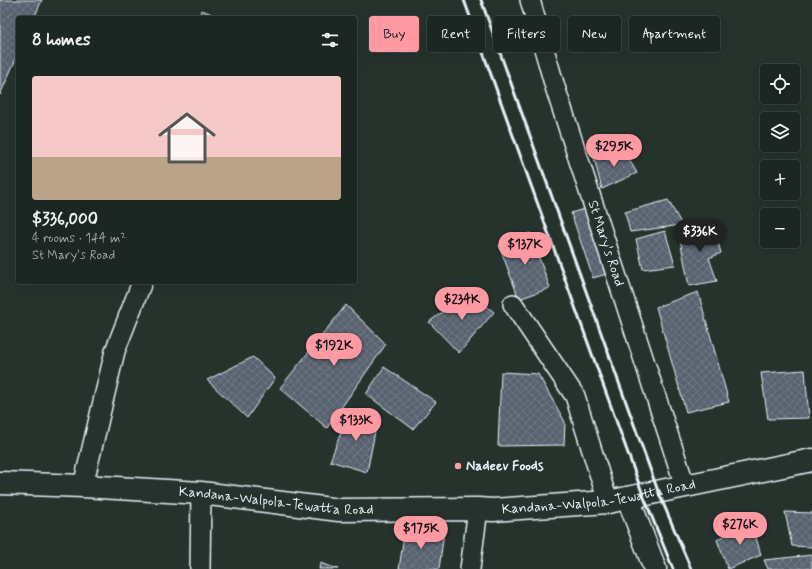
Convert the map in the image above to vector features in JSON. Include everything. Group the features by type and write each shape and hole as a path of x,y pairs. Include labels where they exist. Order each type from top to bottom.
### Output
{"main road":[{"name":"Kandana-Walpola-Tewatta Road","path":"0,483 201,493 339,510 493,510 618,500 812,460"},
{"path":"618,500 655,569"}],"street":[{"name":"St Mary's Road","path":"530,0 554,87 685,486"},
{"path":"83,486 115,351 141,284"},
{"path":"513,304 575,396 618,500"},
{"path":"200,569 201,493"},
{"path":"470,569 478,509"}],"building":[{"path":"0,0 42,0 35,16 16,16 16,59 0,95"},
{"path":"202,10 216,16 198,16"},
{"path":"623,149 637,173 602,189 594,158"},
{"path":"668,200 682,225 630,232 625,212"},
{"path":"587,208 610,273 593,278 571,213"},
{"path":"712,221 721,253 709,258 717,281 689,286 679,234"},
{"path":"665,231 675,265 643,269 636,239"},
{"path":"530,233 550,288 519,299 499,245"},
{"path":"698,292 729,402 686,412 656,307"},
{"path":"468,293 494,312 459,353 429,322"},
{"path":"346,305 386,344 327,428 280,388"},
{"path":"253,357 275,378 247,418 207,380"},
{"path":"384,367 436,402 413,429 366,394"},
{"path":"805,370 809,418 768,419 761,373"},
{"path":"501,372 538,374 565,422 564,445 498,446"},
{"path":"349,412 378,417 367,472 330,461"},
{"path":"785,512 812,513 812,547 792,546"},
{"path":"751,520 761,555 728,569 717,540"},
{"path":"405,528 444,532 439,569 399,569"},
{"path":"812,555 812,569 768,569 764,560"},
{"path":"320,563 338,569 319,569"}],"railway":[{"path":"464,0 643,495 673,569"},
{"path":"481,0 658,491 691,569"}],"place":[{"name":"Nadeev Foods","path":"458,466"}]}
